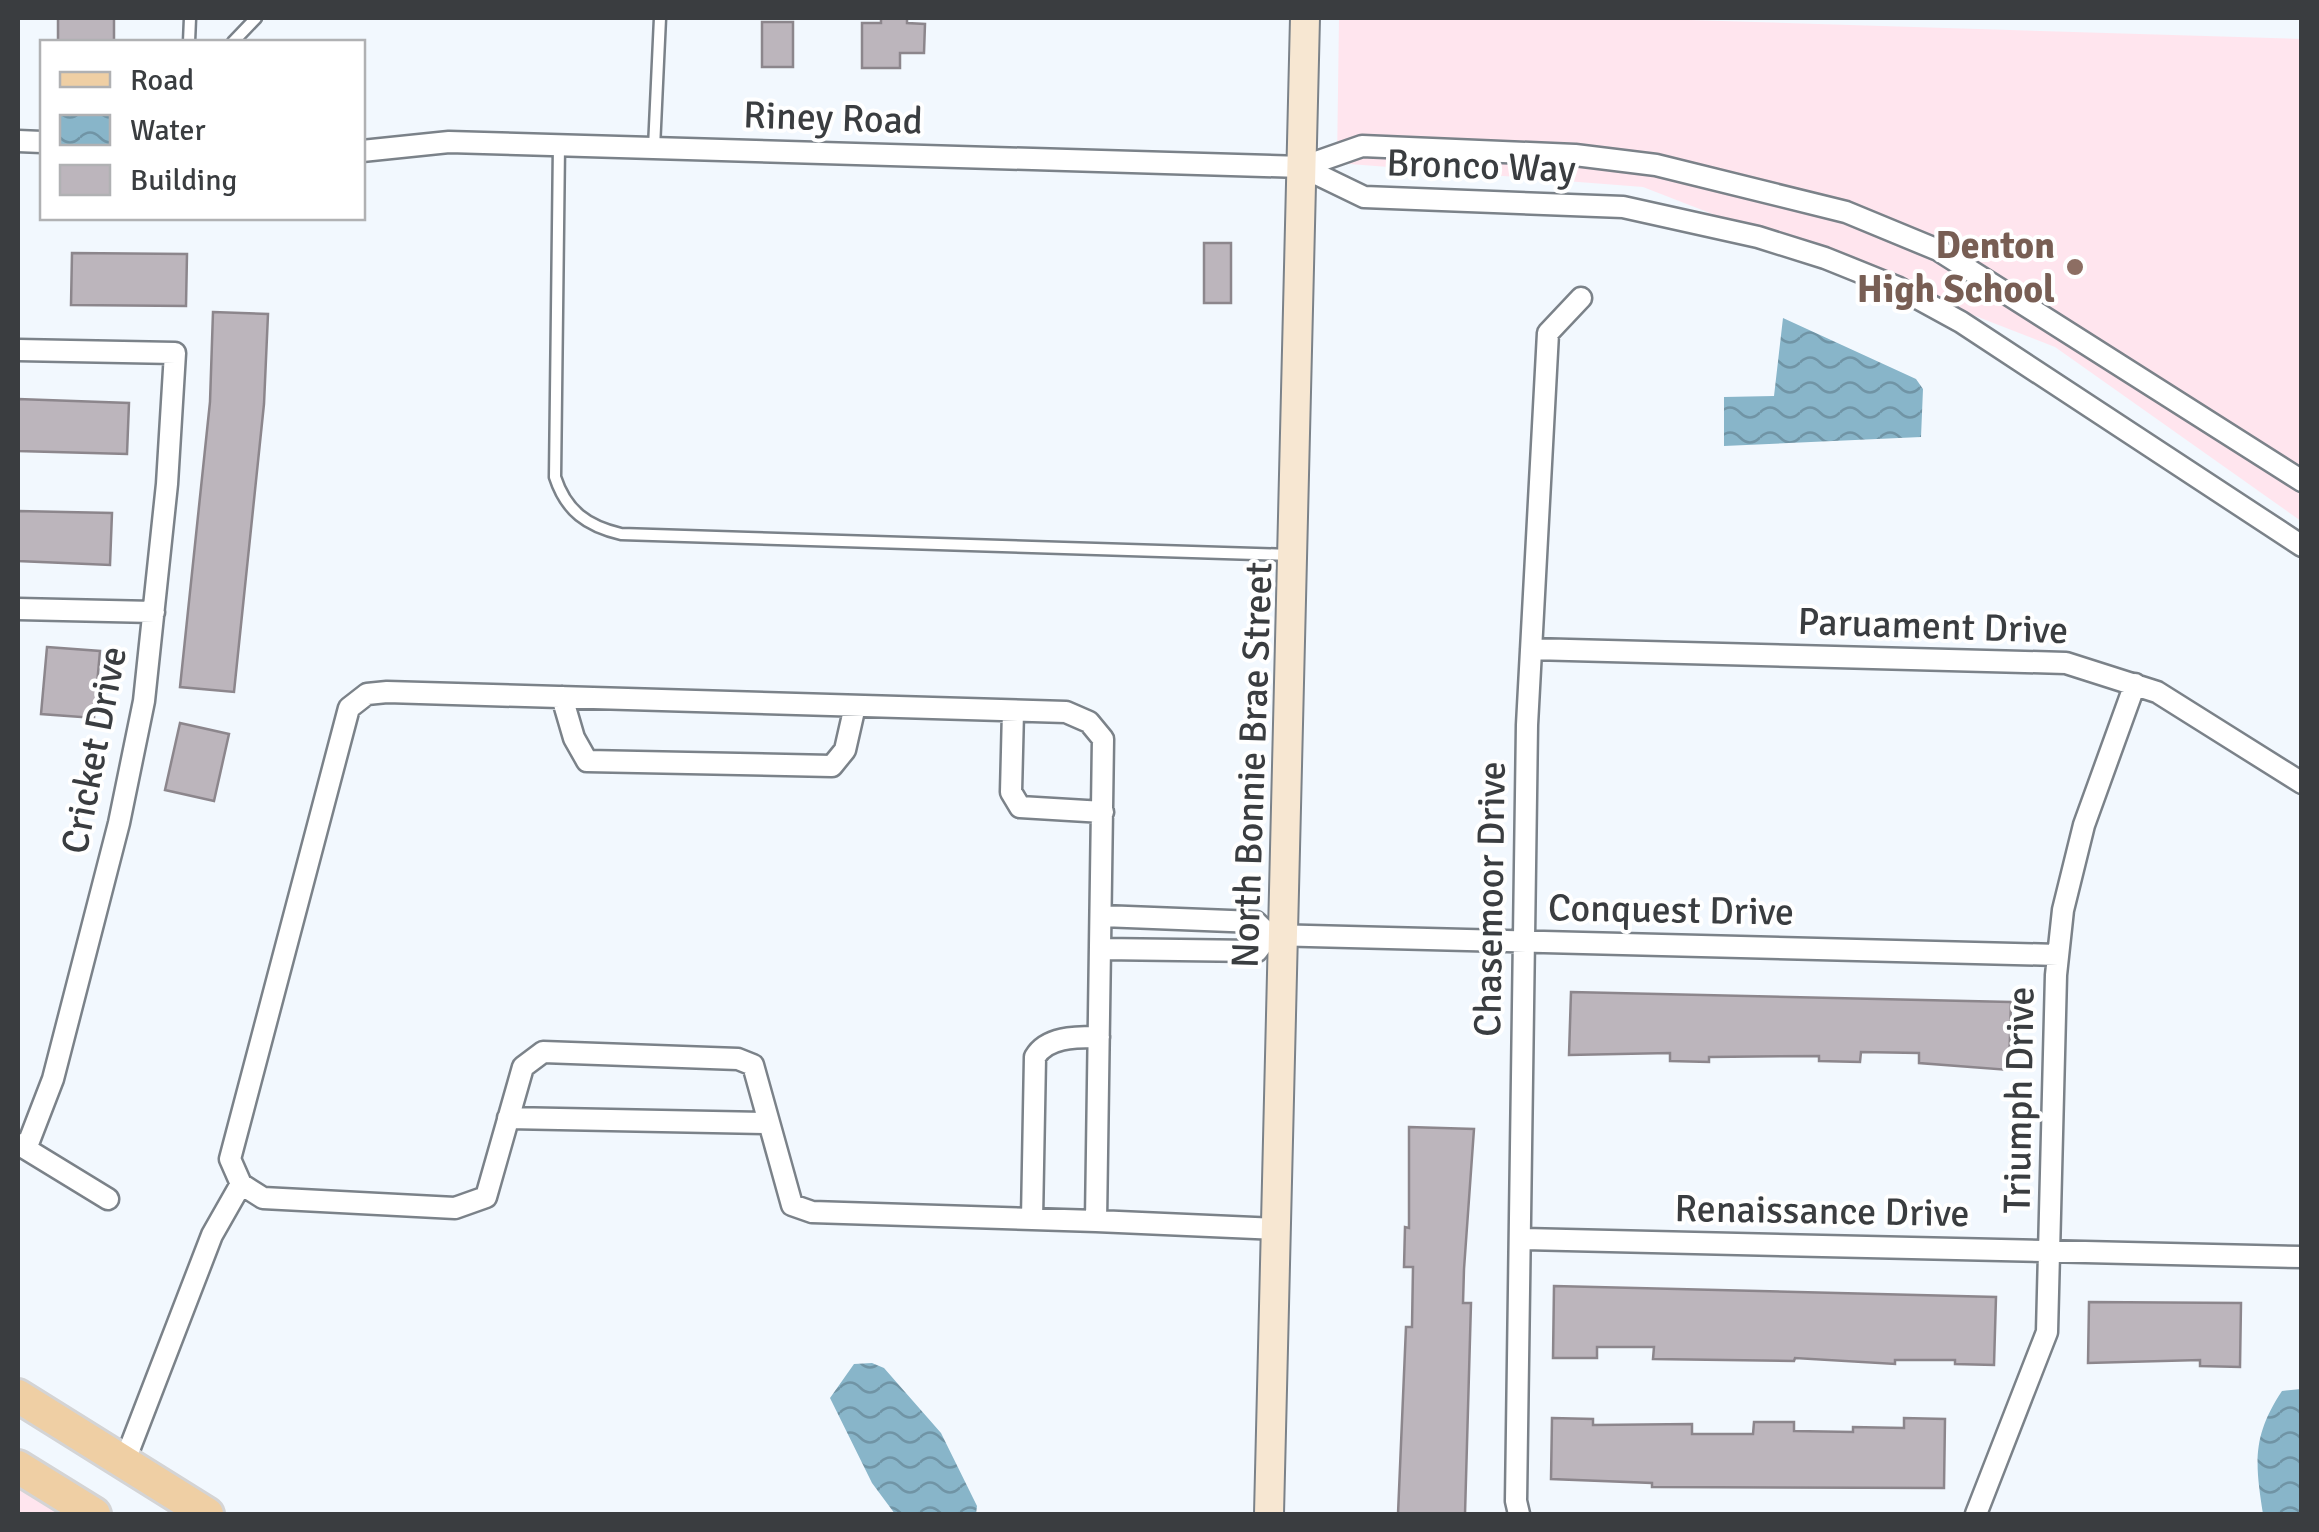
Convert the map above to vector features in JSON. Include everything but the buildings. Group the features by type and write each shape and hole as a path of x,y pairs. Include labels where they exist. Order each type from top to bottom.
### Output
{"main road":[{"name":"North Bonnie Brae Street","path":"1269,1514 1276,1228 1276,935 1296,556 1305,18"},
{"path":"18,1396 207,1514"},
{"path":"18,1466 94,1514"}],"street":[{"name":"Riney Road","path":"365,150 448,142 1302,167"},
{"name":"Bronco Way","path":"1302,167 1362,146 1575,155 1656,164 1846,212 1938,250 2302,481"},
{"name":"Bronco Way","path":"1302,167 1364,197 1623,207 1706,224 1825,258 1896,287 1961,322 2302,546"},
{"name":"Chasemoor Drive","path":"1520,1514 1516,1501 1530,649 1548,332 1581,298"},
{"name":"Cricket Drive","path":"18,350 175,353 144,701 119,823 53,1079 22,1147"},
{"path":"18,609 154,612"},
{"name":"Paruament Drive","path":"1530,649 2041,660 2089,668 2176,702 2302,783"},
{"name":"Triumph Drive","path":"1976,1514 2042,1353 2050,1314 2058,955 2084,825 2136,684"},
{"path":"1096,1221 1103,739 1089,722 1066,712 387,692 367,694 349,708 230,1159 241,1184 264,1198 455,1208 486,1197 522,1067 543,1052 738,1059 753,1065 792,1204 812,1212 1276,1228"},
{"path":"562,697 574,738 587,761 832,766 844,750 855,706"},
{"path":"1013,711 1012,792 1020,808 1103,812"},
{"path":"1102,916 1256,922 1276,935 1257,951 1102,949"},
{"name":"Conquest Drive","path":"1276,935 2058,955"},
{"path":"1032,1219 1035,1056 1040,1048 1069,1037 1099,1036"},
{"path":"508,1118 768,1123"},
{"path":"22,1147 108,1200"},
{"path":"124,1463 212,1235 241,1184"},
{"name":"Renaissance Drive","path":"1521,1240 2302,1258"}],"lane":[{"path":"235,40 256,18"},
{"path":"654,148 660,18"},
{"path":"558,145 555,476 560,492 580,520 621,534 1296,556"}],"shaded area":[{"name":"Denton High School","path":"1339,18 1623,18 2301,39 2301,521 2055,347 1643,187 1337,163"},
{"path":"18,1486 64,1514 18,1514"}],"water":[{"path":"1783,318 1916,379 1923,389 1921,437 1724,446 1724,397 1774,396"},
{"path":"872,1363 884,1368 941,1433 977,1506 976,1514 895,1514 872,1483 830,1398 854,1364"},
{"path":"2301,1389 2301,1514 2263,1514 2258,1450 2265,1422 2282,1391"}],"place":[{"name":"Denton High School","path":"2075,267"}]}
